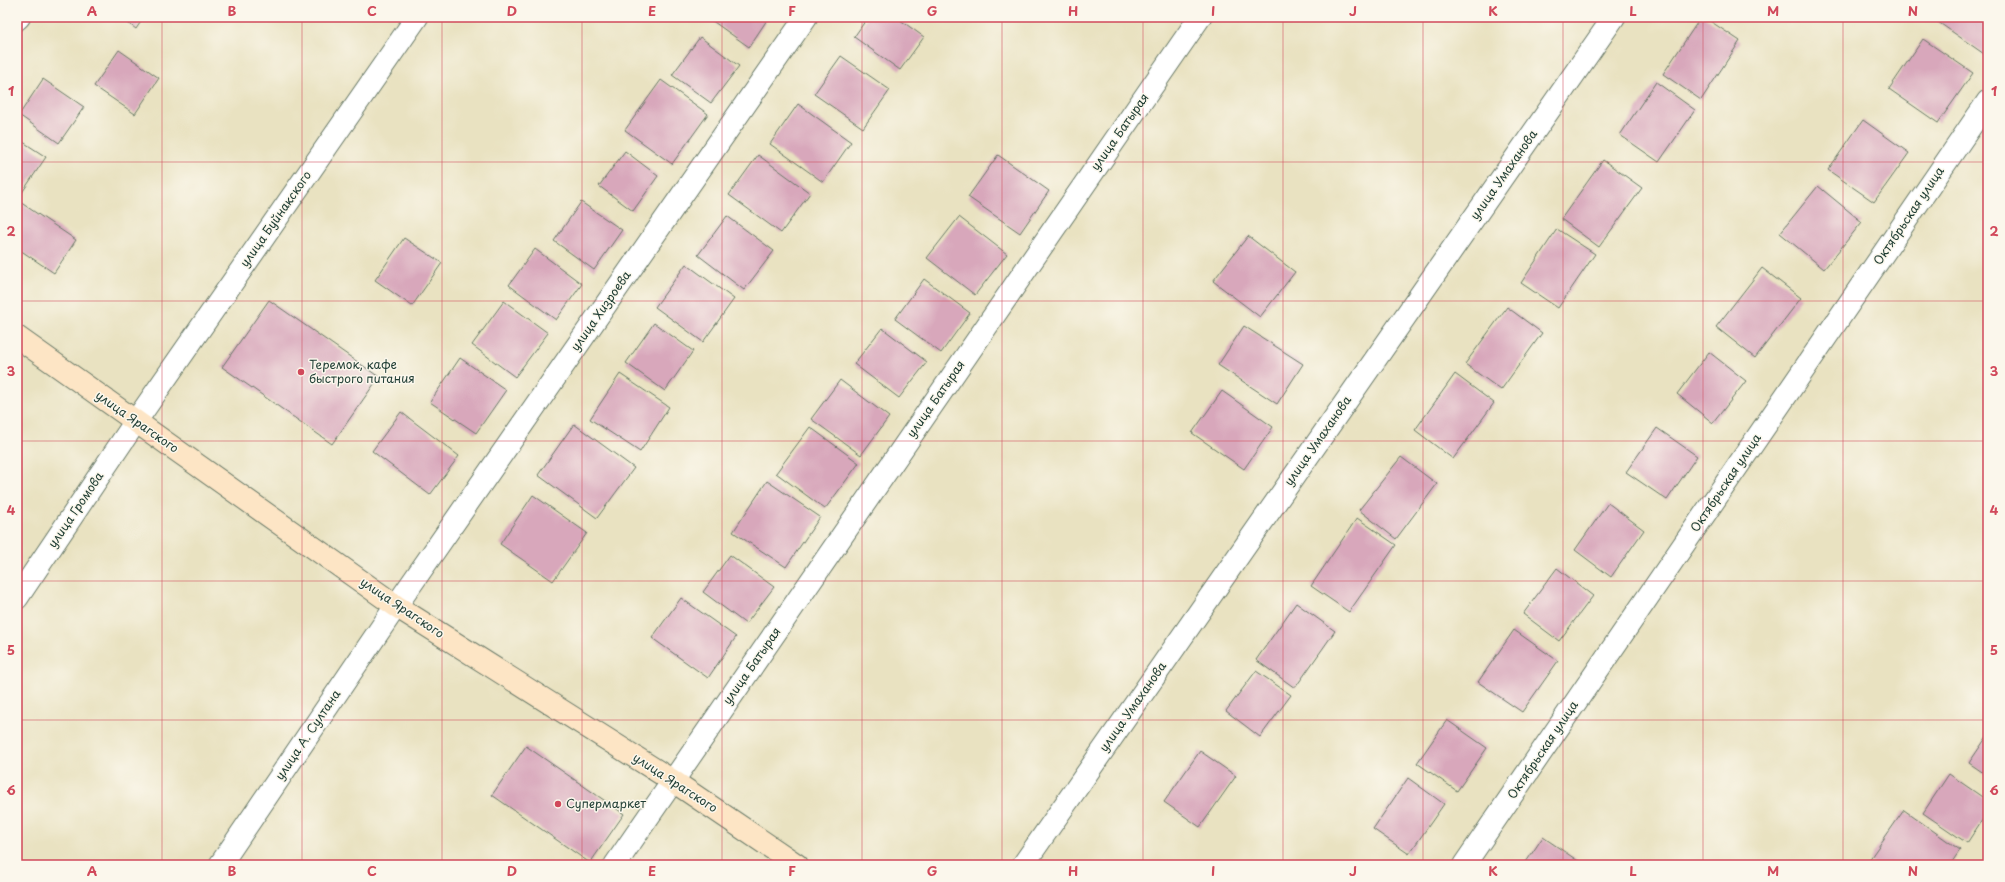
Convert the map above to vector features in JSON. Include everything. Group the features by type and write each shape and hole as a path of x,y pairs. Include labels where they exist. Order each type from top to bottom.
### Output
{"main road":[{"name":"улица Ярагского","path":"17,337 396,606 673,781 797,865"}],"street":[{"name":"улица Буйнакского","path":"136,421 417,17"},
{"name":"улица Хизроева","path":"396,606 806,17"},
{"name":"улица Батырая","path":"615,865 1200,17"},
{"name":"улица Умаханова","path":"1023,865 1614,17"},
{"name":"Октябрьская улица","path":"1464,865 1988,101"},
{"name":"улица Громова","path":"17,598 136,421"},
{"name":"улица А. Султана","path":"220,865 396,606"}],"building":[{"path":"120,17 144,17 136,29"},
{"path":"707,17 769,17 749,47"},
{"path":"868,17 896,17 924,37 900,70 854,37"},
{"path":"1701,17 1704,17 1740,41 1701,100 1663,74"},
{"path":"1931,17 1988,17 1987,56"},
{"path":"700,37 739,66 711,103 672,75"},
{"path":"1923,39 1973,73 1938,123 1889,89"},
{"path":"119,50 159,78 135,114 94,86"},
{"path":"841,56 890,90 863,128 814,94"},
{"path":"43,79 84,107 59,143 19,115"},
{"path":"661,80 708,114 672,164 625,130"},
{"path":"1656,82 1695,110 1659,162 1620,135"},
{"path":"798,104 851,142 823,182 770,144"},
{"path":"1863,120 1909,153 1874,202 1828,170"},
{"path":"17,138 46,157 21,194 17,191"},
{"path":"625,151 658,176 633,211 599,186"},
{"path":"758,155 810,193 781,233 729,195"},
{"path":"998,155 1049,191 1020,233 968,197"},
{"path":"1603,160 1642,188 1599,247 1561,219"},
{"path":"1818,186 1862,222 1824,269 1780,233"},
{"path":"17,200 76,240 54,273 17,248"},
{"path":"581,202 622,230 594,270 554,241"},
{"path":"727,216 774,251 744,290 698,255"},
{"path":"959,217 1007,254 975,295 927,258"},
{"path":"1557,229 1595,254 1558,308 1521,283"},
{"path":"1248,236 1295,272 1260,317 1213,281"},
{"path":"404,238 442,263 412,306 375,280"},
{"path":"535,249 582,284 556,320 509,285"},
{"path":"686,264 734,299 703,342 655,307"},
{"path":"1762,268 1801,298 1755,358 1716,327"},
{"path":"924,279 970,313 941,353 895,319"},
{"name":"Теремок, кафе быстрого питания","path":"269,300 379,377 332,444 222,367"},
{"path":"504,301 548,333 515,377 472,345"},
{"path":"1507,307 1542,333 1501,390 1465,364"},
{"path":"654,323 693,351 665,391 626,363"},
{"path":"1244,326 1303,364 1277,404 1218,365"},
{"path":"882,328 927,362 899,398 854,364"},
{"path":"1709,352 1746,381 1713,423 1677,394"},
{"path":"460,358 506,390 476,433 430,402"},
{"path":"620,374 669,407 640,452 590,419"},
{"path":"1455,374 1494,403 1453,459 1415,430"},
{"path":"840,380 889,417 861,455 811,419"},
{"path":"1222,391 1273,427 1244,469 1192,433"},
{"path":"401,412 459,456 430,495 372,451"},
{"path":"574,424 634,468 597,518 538,475"},
{"path":"810,427 859,463 825,509 776,473"},
{"path":"1657,428 1697,456 1667,500 1626,472"},
{"path":"1401,457 1437,484 1396,539 1359,510"},
{"path":"767,481 820,517 786,567 733,532"},
{"path":"533,495 587,533 553,581 500,544"},
{"path":"1608,503 1644,530 1611,577 1575,550"},
{"path":"1357,518 1396,545 1349,612 1311,586"},
{"path":"730,555 774,587 746,624 703,592"},
{"path":"1557,568 1593,596 1559,641 1523,614"},
{"path":"681,598 736,637 708,678 652,638"},
{"path":"1296,603 1335,631 1295,688 1256,660"},
{"path":"1514,630 1558,661 1522,712 1478,682"},
{"path":"1256,671 1291,695 1260,737 1226,711"},
{"path":"1447,720 1487,748 1457,791 1417,763"},
{"path":"1988,735 1988,776 1969,763"},
{"name":"Супермаркет","path":"526,746 624,814 590,863 492,795"},
{"path":"1200,751 1236,776 1200,827 1164,802"},
{"path":"1949,774 1988,801 1988,811 1967,843 1923,813"},
{"path":"1408,778 1444,804 1409,854 1373,829"},
{"path":"1904,810 1960,850 1950,865 1876,865 1869,860"},
{"path":"1543,837 1584,865 1524,865"}],"place":[{"name":"Теремок, кафе быстрого питания","path":"301,372"},
{"name":"Супермаркет","path":"558,804"}]}
